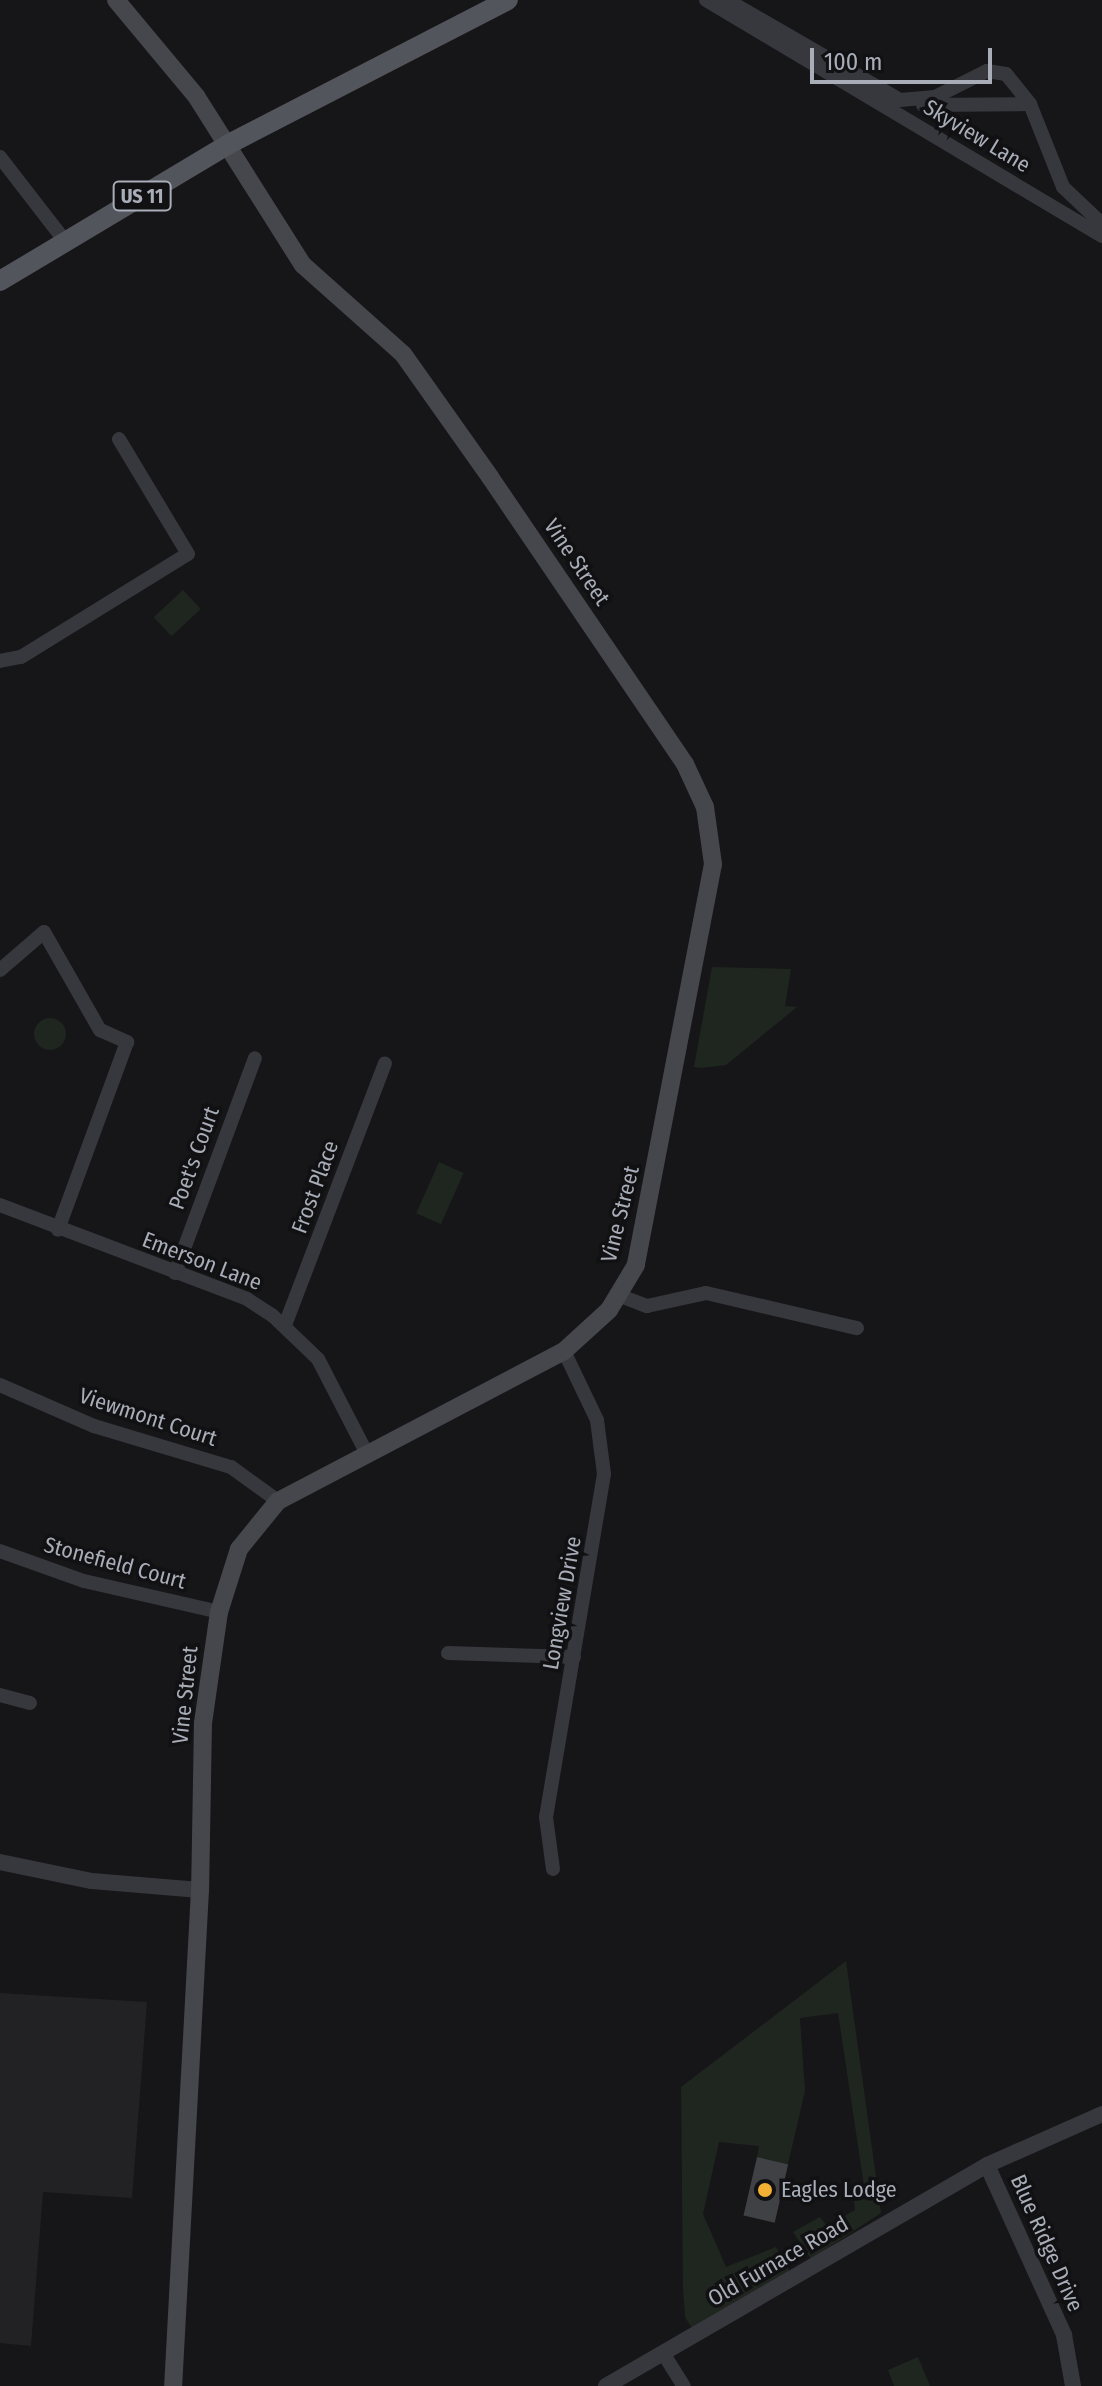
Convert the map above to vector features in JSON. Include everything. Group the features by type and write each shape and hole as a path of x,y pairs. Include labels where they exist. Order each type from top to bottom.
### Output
{"main road":[{"name":"Vine Street","path":"116,0 172,63 303,265 403,354 685,764 705,807 713,864 636,1265 618,1295 564,1351 278,1501 239,1549 219,1612 203,1723 200,1890 173,2386"},
{"name":"US 11","path":"0,281 227,145 508,0"}],"street":[{"name":"Skyview Lane","path":"706,0 1102,236"},
{"path":"727,0 884,94 908,102 1030,104"},
{"path":"908,102 998,71 1014,80 1030,104 1063,187 1102,224"},
{"path":"0,157 65,241"},
{"path":"0,661 21,657 188,554 119,439"},
{"path":"0,970 44,932 100,1030 127,1042 58,1230"},
{"name":"Poet's Court","path":"175,1273 255,1058"},
{"name":"Frost Place","path":"285,1325 385,1063"},
{"name":"Emerson Lane","path":"0,1205 58,1230 247,1299 285,1325 318,1359 367,1454"},
{"path":"618,1295 647,1306 706,1293 857,1328"},
{"name":"Longview Drive","path":"553,1869 546,1817 604,1466 595,1413 564,1351"},
{"name":"Viewmont Court","path":"0,1385 110,1432 231,1467 278,1501"},
{"name":"Stonefield Court","path":"0,1551 84,1581 219,1612"},
{"path":"448,1653 574,1657"},
{"path":"0,1695 30,1703"},
{"path":"0,1862 92,1881 200,1890"},
{"name":"Old Furnace Road","path":"606,2386 987,2165 1102,2114"},
{"name":"Blue Ridge Drive","path":"987,2165 1064,2335 1073,2386"},
{"path":"663,2353 684,2386"}],"shaded area":[{"path":"183,590 201,609 171,636 154,617"},
{"path":"712,967 791,969 785,1006 797,1007 726,1065 694,1067"},
{"path":"50,1018 61,1023 66,1034 61,1045 50,1050 39,1045 34,1034 39,1023"},
{"path":"439,1162 464,1173 441,1224 416,1213"},
{"path":"846,1961 881,2213 811,2259 793,2232 820,2217 827,2226 855,2210 854,2201 866,2199 838,2013 800,2018 805,2091 788,2164 757,2157 759,2146 719,2142 703,2214 726,2267 776,2247 790,2272 695,2333 685,2317 683,2288 681,2087"},
{"path":"0,1993 147,2002 132,2198 43,2192 31,2346 0,2343"},
{"path":"918,2357 930,2386 894,2386 888,2370"}],"building":[{"name":"Eagles Lodge","path":"757,2157 788,2164 775,2223 744,2215"}],"place":[{"name":"Eagles Lodge","path":"765,2190"}]}
